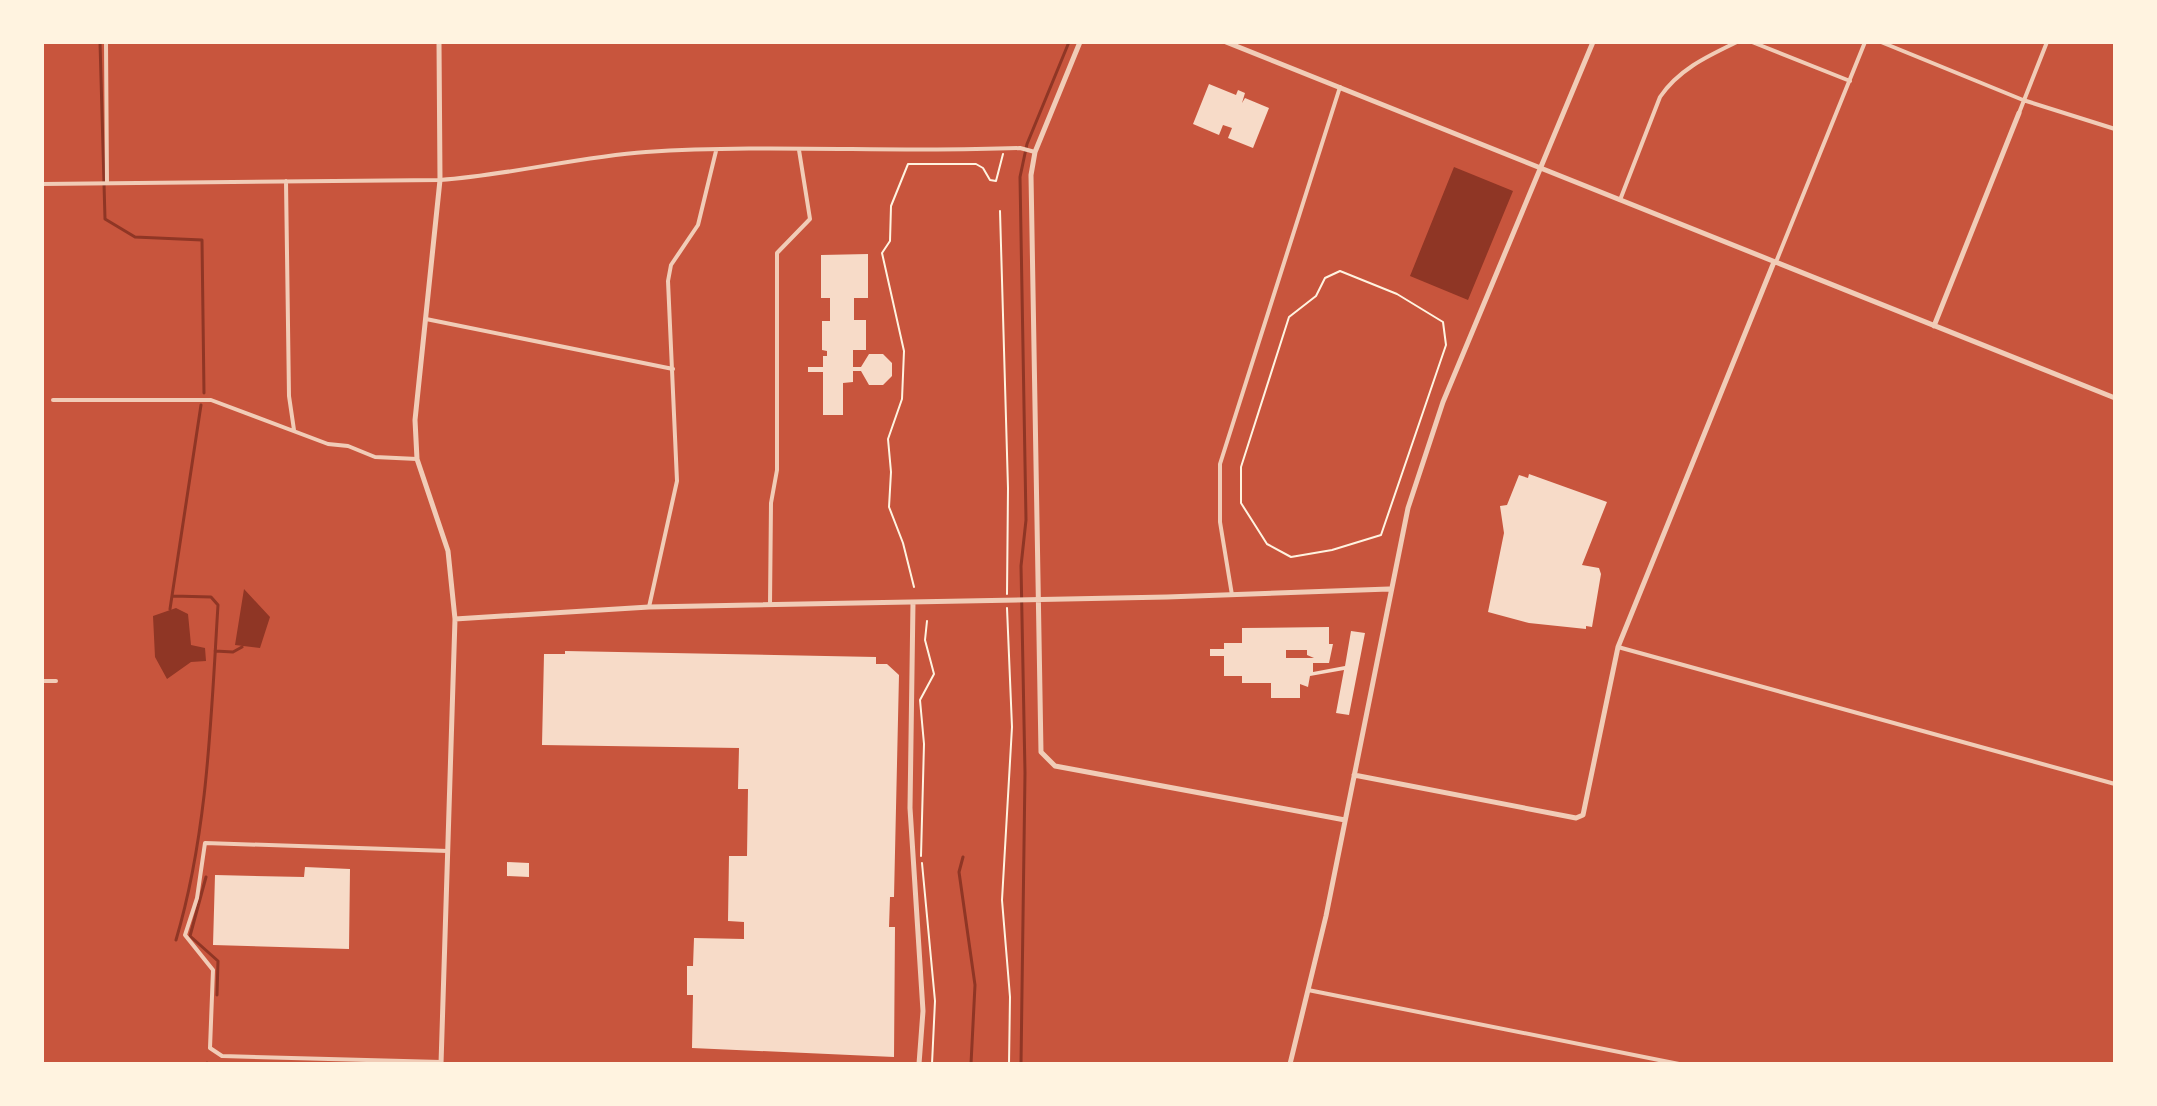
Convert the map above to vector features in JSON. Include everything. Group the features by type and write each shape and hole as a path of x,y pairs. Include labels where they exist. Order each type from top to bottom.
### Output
{"street":[{"path":"106,42 107,183"},
{"path":"439,42 440,180 415,420 417,459 448,551 455,619 448,851 441,1063 222,1056 210,1048 213,970 185,935 197,898 205,843 448,851"},
{"path":"1080,42 1035,152 1030,206 1033,600 1040,745 1049,762 1345,820"},
{"path":"1226,42 2115,398"},
{"path":"1290,1064 1345,820 1389,589 1424,452 1593,42"},
{"path":"1620,200 1660,97 1669,84 1705,57 1737,42"},
{"path":"1752,42 1850,81"},
{"path":"1354,775 1581,817 1618,647 1865,42"},
{"path":"1881,42 2023,100 2115,129"},
{"path":"1934,326 2047,42"},
{"path":"1232,595 1220,522 1220,464 1340,87"},
{"path":"42,184 440,180 498,176 608,156 717,150 1004,149 1035,152"},
{"path":"649,607 677,481 670,273 698,225 717,150"},
{"path":"770,604 771,503 777,470 777,253 810,219 799,150"},
{"path":"286,181 289,396 294,431"},
{"path":"426,319 673,369"},
{"path":"53,400 211,400 375,457 417,459"},
{"path":"455,619 649,607 1389,589"},
{"path":"913,602 910,808 923,1011 919,1064"},
{"path":"1618,647 2115,784"},
{"path":"42,681 56,681"},
{"path":"1308,990 1679,1064"}],"path":[{"path":"914,587 903,543 889,507 891,472 888,439 902,399 904,351 882,253 890,241 891,206 908,164 976,164 996,181 1000,176 1004,149"},
{"path":"1000,211 1012,727 1002,900 1010,997 1009,1064"},
{"path":"1340,271 1379,285 1443,322 1446,345 1381,535 1332,550 1291,557 1267,544 1241,503 1241,467 1289,317 1316,296 1325,278 1340,271"},
{"path":"927,621 925,640 934,674 920,700 924,744 921,859 935,1001 932,1064"}],"shaded area":[{"path":"1454,167 1513,191 1468,300 1410,276"},
{"path":"244,589 270,617 260,648 235,645"},
{"path":"176,608 188,614 191,645 205,648 206,661 191,662 167,679 155,657 153,616"}],"building":[{"path":"1209,84 1236,95 1238,90 1245,93 1242,103 1245,98 1269,108 1253,148 1228,138 1232,128 1223,125 1219,135 1193,124"},
{"path":"868,254 868,298 854,298 854,320 866,320 866,350 853,350 853,367 861,367 869,354 883,354 892,363 892,376 883,385 869,385 861,371 853,371 853,382 843,383 843,415 823,415 823,372 808,372 808,367 823,367 823,356 827,356 827,351 822,350 822,321 830,321 830,298 821,298 821,255"},
{"path":"1529,474 1607,502 1582,565 1599,568 1601,574 1592,627 1529,623 1488,612 1504,533 1500,506 1507,505 1519,475 1528,478"},
{"path":"1329,627 1329,644 1333,644 1329,663 1313,663 1313,672 1345,666 1351,631 1365,633 1349,715 1336,713 1344,670 1310,676 1308,687 1300,684 1300,698 1271,698 1271,683 1242,683 1242,676 1224,676 1224,656 1210,656 1210,649 1224,649 1224,643 1242,643 1242,628","holes":["1286,650 1307,650 1307,655 1314,658 1286,658"]},
{"path":"565,651 876,657 876,664 887,664 899,675 894,897 890,897 889,927 895,927 894,1057 692,1048 693,995 687,995 687,966 693,966 694,938 744,939 744,922 728,921 729,856 747,856 748,789 738,789 739,748 542,745 544,654 565,654"},
{"path":"507,862 529,863 529,877 507,876"},
{"path":"305,867 350,869 349,949 213,945 215,875 304,877"}],"waterway":[{"path":"100,42 105,219 135,237 202,240 204,393"},
{"path":"1021,1064 1025,773 1021,566 1026,520 1020,177 1027,144 1069,42"},
{"path":"170,609 201,405"},
{"path":"173,596 211,597 218,605 202,816 176,940"},
{"path":"215,651 233,652 242,647"},
{"path":"963,857 959,872 975,985 971,1064"},
{"path":"206,877 190,936 218,961 217,995"}]}
